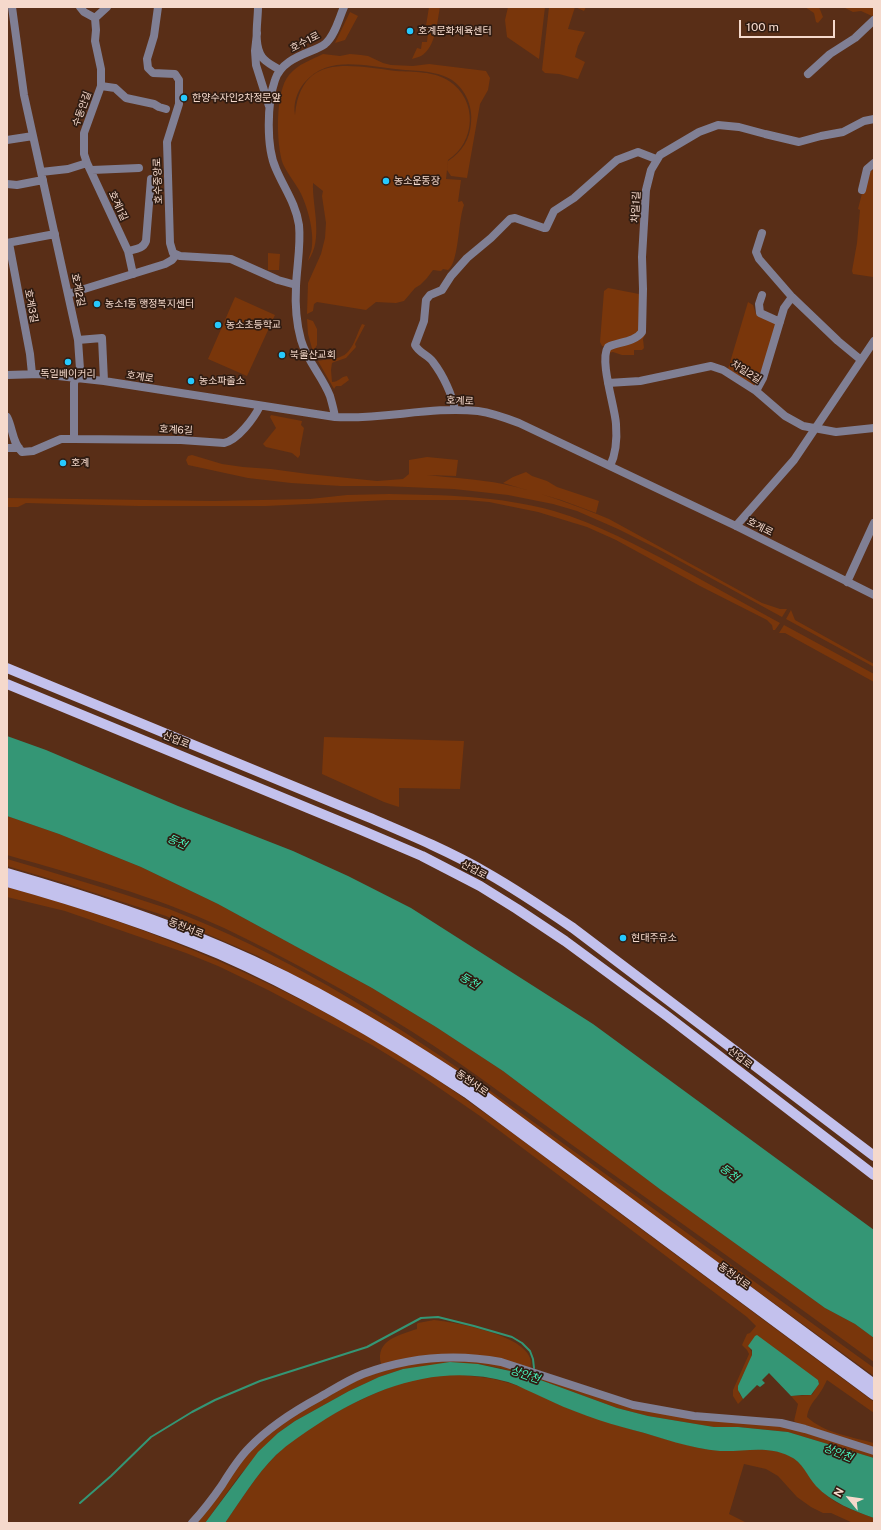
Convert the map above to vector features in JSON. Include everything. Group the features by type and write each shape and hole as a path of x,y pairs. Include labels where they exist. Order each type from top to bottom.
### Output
{"main road":[{"name":"산업로","path":"7,668 368,817 428,843 486,873 523,894 573,928 874,1156"},
{"name":"산업로","path":"7,684 422,856 480,886 517,908 565,941 667,1016 874,1175"},
{"name":"동천서로","path":"7,872 100,901 163,923 222,947 291,979 410,1045 473,1087 874,1384"},
{"name":"동천서로","path":"7,882 83,904 161,931 220,955 287,986 346,1017 405,1052 467,1093 874,1395"}],"street":[{"name":"호계2길","path":"12,7 24,95 78,340 80,369 76,378"},
{"path":"80,7 84,12 95,18 107,7"},
{"name":"호수중앙로","path":"158,7 154,36 147,59 148,68 153,73 175,74 180,85 179,104 167,142 170,243 173,253 176,255"},
{"path":"258,7 257,42 263,58 280,70 273,87 270,108 269,143 276,170 295,207 299,224 300,241 295,303 300,338 310,361 330,395 335,417"},
{"name":"호수1로","path":"280,70 295,58 324,45 331,36 344,7"},
{"name":"수동안길","path":"90,167 84,154 84,133 101,86 101,69 95,41 95,18"},
{"path":"808,74 830,54 855,38 874,20"},
{"path":"257,33 255,51 256,65 270,108"},
{"name":"수동안길","path":"101,86 114,88 126,98 166,108"},
{"path":"456,410 445,383 433,361 418,350 415,345 422,329 426,300 428,297 442,290 451,276 467,258 491,238 510,219 515,218 544,228 547,226 554,211 574,198 617,160 638,152 656,159 666,150 699,132 718,125 739,127 799,142 843,132 864,121 874,119"},
{"path":"7,140 34,136"},
{"name":"차일1길","path":"610,466 615,448 616,424 608,383 606,354 607,349 611,346 634,338 642,332 642,257 645,196 649,175 656,159"},
{"path":"862,190 867,169 874,163"},
{"path":"7,184 18,185 42,176 68,169 90,167 139,168"},
{"name":"호계1길","path":"90,167 128,251 133,274"},
{"path":"128,251 142,248 146,241 151,178"},
{"path":"762,232 756,252 757,256 792,296 838,341 861,360"},
{"name":"호계3길","path":"32,374 30,354 8,243 55,234"},
{"path":"68,294 165,264 172,260 176,255 186,257 231,259 278,280 296,285"},
{"path":"762,295 759,304 760,313 780,322"},
{"path":"756,391 763,378 784,308 792,296"},
{"path":"78,340 102,338 104,381"},
{"path":"736,526 786,470 861,360 870,350 874,341"},
{"name":"차일2길","path":"608,383 640,381 711,366 723,370 756,391 785,416 798,424 815,429 839,432 874,428"},
{"name":"호계로","path":"7,375 32,374 104,381 335,417 370,417 428,411 479,411 519,423 736,526 874,595"},
{"path":"74,439 74,383 76,378"},
{"name":"호계6길","path":"7,448 19,448 22,452 26,452 61,439 181,440 224,443 229,442 238,434 251,420 260,406"},
{"path":"7,417 12,435 19,448"},
{"path":"847,582 874,523"},
{"path":"192,1523 211,1500 245,1452 285,1417 362,1375 398,1363 424,1358 454,1356 496,1361 633,1405 694,1416 781,1423 805,1428 874,1451"}],"shaded area":[{"path":"429,7 440,7 435,34 430,47 426,52 421,56 412,59 417,48 421,49 422,42 427,42 428,33 425,32"},
{"path":"508,7 545,7 539,59 507,37 505,20"},
{"path":"549,7 575,7 568,29 585,32 578,46 575,57 585,62 578,79 559,74 545,73 542,70"},
{"path":"575,7 586,7 584,11"},
{"path":"805,7 819,7 823,17 818,23 816,22 814,13"},
{"path":"843,7 874,7 874,15 872,16 861,11 853,12"},
{"path":"350,12 358,16 345,40 335,43"},
{"name":"농소운동장","path":"323,54 340,56 350,54 368,56 391,65 413,66 429,64 486,71 490,78 488,90 480,104 467,178 451,176 447,170 448,161 457,154 467,140 471,123 471,111 468,99 457,84 452,80 439,74 346,64 335,65 324,69 313,74 304,83 296,98 295,115 299,95 307,81 318,72 331,68 346,66 362,67 437,75 449,81 458,89 465,99 469,110 470,121 464,143 448,160 446,179 461,180 458,202 462,201 464,205 452,266 448,270 433,270 404,301 396,303 376,302 366,310 317,302 314,304 313,311 307,314 308,283 321,254 325,238 326,223 322,196 323,191 313,183 316,233 313,252 308,261 312,248 311,225 302,196 283,164 279,144 278,118 281,93 284,83 289,75 309,60"},
{"path":"874,169 873,277 853,274 852,271 857,243 860,210 858,209 867,174"},
{"path":"268,253 280,254 279,270 268,270"},
{"path":"608,288 639,294 639,332 606,347 602,346 600,342 604,291"},
{"path":"235,297 275,315 247,376 208,359"},
{"path":"748,302 753,305 756,314 777,323 757,388 728,369"},
{"path":"307,319 313,321 317,329 317,345 313,352 308,334"},
{"path":"362,324 365,325 355,344 356,347 346,358 332,363 332,382 347,376 349,380 341,386 336,386 334,389 318,361 335,359 348,352 354,343"},
{"path":"645,335 643,339 644,348 642,350 634,350 634,355 622,355 613,352 609,353 608,350"},
{"path":"271,415 302,421 301,425 304,428 300,455 298,458 292,453 266,447 263,444 276,428 270,417"},
{"path":"192,455 222,464 243,467 377,481 403,479 409,474 409,460 427,457 458,460 456,476 427,475 503,484 570,504 609,519 762,603 780,609 787,609 782,617 658,549 618,529 577,511 553,504 508,495 454,489 341,486 291,483 248,478 188,465 186,460 188,456"},
{"path":"526,472 557,487 599,501 596,513 561,500 503,483"},
{"path":"389,494 493,499 534,506 570,516 633,543 780,623 775,630 773,630 772,625 767,620 700,586 616,540 587,527 538,512 489,502 466,500 388,500 266,506 138,506 26,503 18,507 7,507 7,498 214,501 310,499 347,495"},
{"path":"791,610 795,620 874,664 874,667 786,619"},
{"path":"784,625 874,674 874,682 785,633 779,633"},
{"path":"324,737 464,741 460,789 399,788 399,807 384,802 322,774"},
{"path":"7,816 59,834 141,867 218,904 372,988 436,1027 503,1071 661,1190 825,1308 855,1324 874,1338 874,1362 480,1078 411,1031 365,1003 295,964 224,928 144,896 7,855"},
{"path":"7,859 169,909 250,944 329,986 405,1033 478,1082 874,1368 874,1376 609,1183 353,1007 258,956 166,916 7,866"},
{"path":"7,887 103,916 195,951 285,992 330,1015 403,1057 514,1134 874,1402 874,1413 827,1380 810,1406 807,1417 830,1431 874,1443 874,1449 801,1425 794,1421 798,1404 791,1396 812,1395 819,1383 818,1380 749,1348 752,1355 740,1383 739,1393 743,1399 738,1404 733,1396 733,1390 749,1354 742,1345 747,1334 750,1333 756,1326 747,1317 480,1116 419,1074 372,1045 268,990 218,966 186,953 65,911 7,897"},
{"path":"434,1320 476,1328 494,1333 510,1340 523,1348 530,1358 530,1369 484,1357 381,1364 380,1356 385,1344 396,1336 417,1329 418,1323"},
{"path":"424,1360 488,1361 619,1403 773,1424 874,1452 874,1458 788,1432 738,1427 714,1427 648,1416 617,1408 524,1374 478,1364 403,1369 379,1377 349,1391 295,1421 278,1433 239,1476 205,1523 195,1523 248,1452 286,1419 363,1377"},
{"path":"452,1374 488,1378 509,1383 524,1388 562,1406 585,1414 632,1430 695,1447 718,1450 754,1449 788,1455 799,1462 820,1489 830,1498 848,1508 874,1518 874,1523 853,1523 831,1513 823,1513 797,1497 778,1476 766,1469 744,1464 729,1514 747,1523 225,1523 262,1471 276,1455 305,1431 341,1410 398,1384 424,1377"}],"water":[{"name":"동천","path":"7,736 46,750 178,806 293,851 348,876 411,908 593,1024 874,1230 874,1338 855,1324 825,1308 661,1190 503,1071 436,1027 372,988 218,904 141,867 59,834 7,816"},
{"path":"757,1335 818,1380 819,1384 811,1395 791,1396 769,1373 762,1380 765,1383 760,1387 757,1385 743,1399 738,1390 738,1386 752,1355 752,1350 748,1346"},
{"name":"상안천","path":"450,1362 478,1364 524,1374 617,1408 648,1416 714,1427 738,1427 788,1432 874,1458 874,1518 851,1509 829,1497 816,1486 798,1462 781,1453 764,1450 720,1451 687,1445 587,1416 563,1407 508,1382 483,1377 458,1375 433,1377 385,1389 340,1411 286,1446 276,1455 255,1479 225,1523 205,1523 258,1452 278,1433 295,1421 349,1391 379,1377 403,1369"}],"waterway":[{"name":"상안천","path":"80,1503 111,1476 151,1437 192,1412 215,1400 260,1381 367,1347 421,1318 438,1317 512,1337 522,1343 530,1351 534,1368"}],"place":[{"name":"호계문화체육센터","path":"410,31"},
{"name":"한양수자인2차정문앞","path":"184,98"},
{"name":"농소운동장","path":"386,181"},
{"name":"농소1동 행정복지센터","path":"97,304"},
{"name":"농소초등학교","path":"218,325"},
{"name":"북울산교회","path":"282,355"},
{"name":"독일베이커리","path":"68,362"},
{"name":"농소파출소","path":"191,381"},
{"name":"호계","path":"63,463"},
{"name":"현대주유소","path":"623,938"}]}
